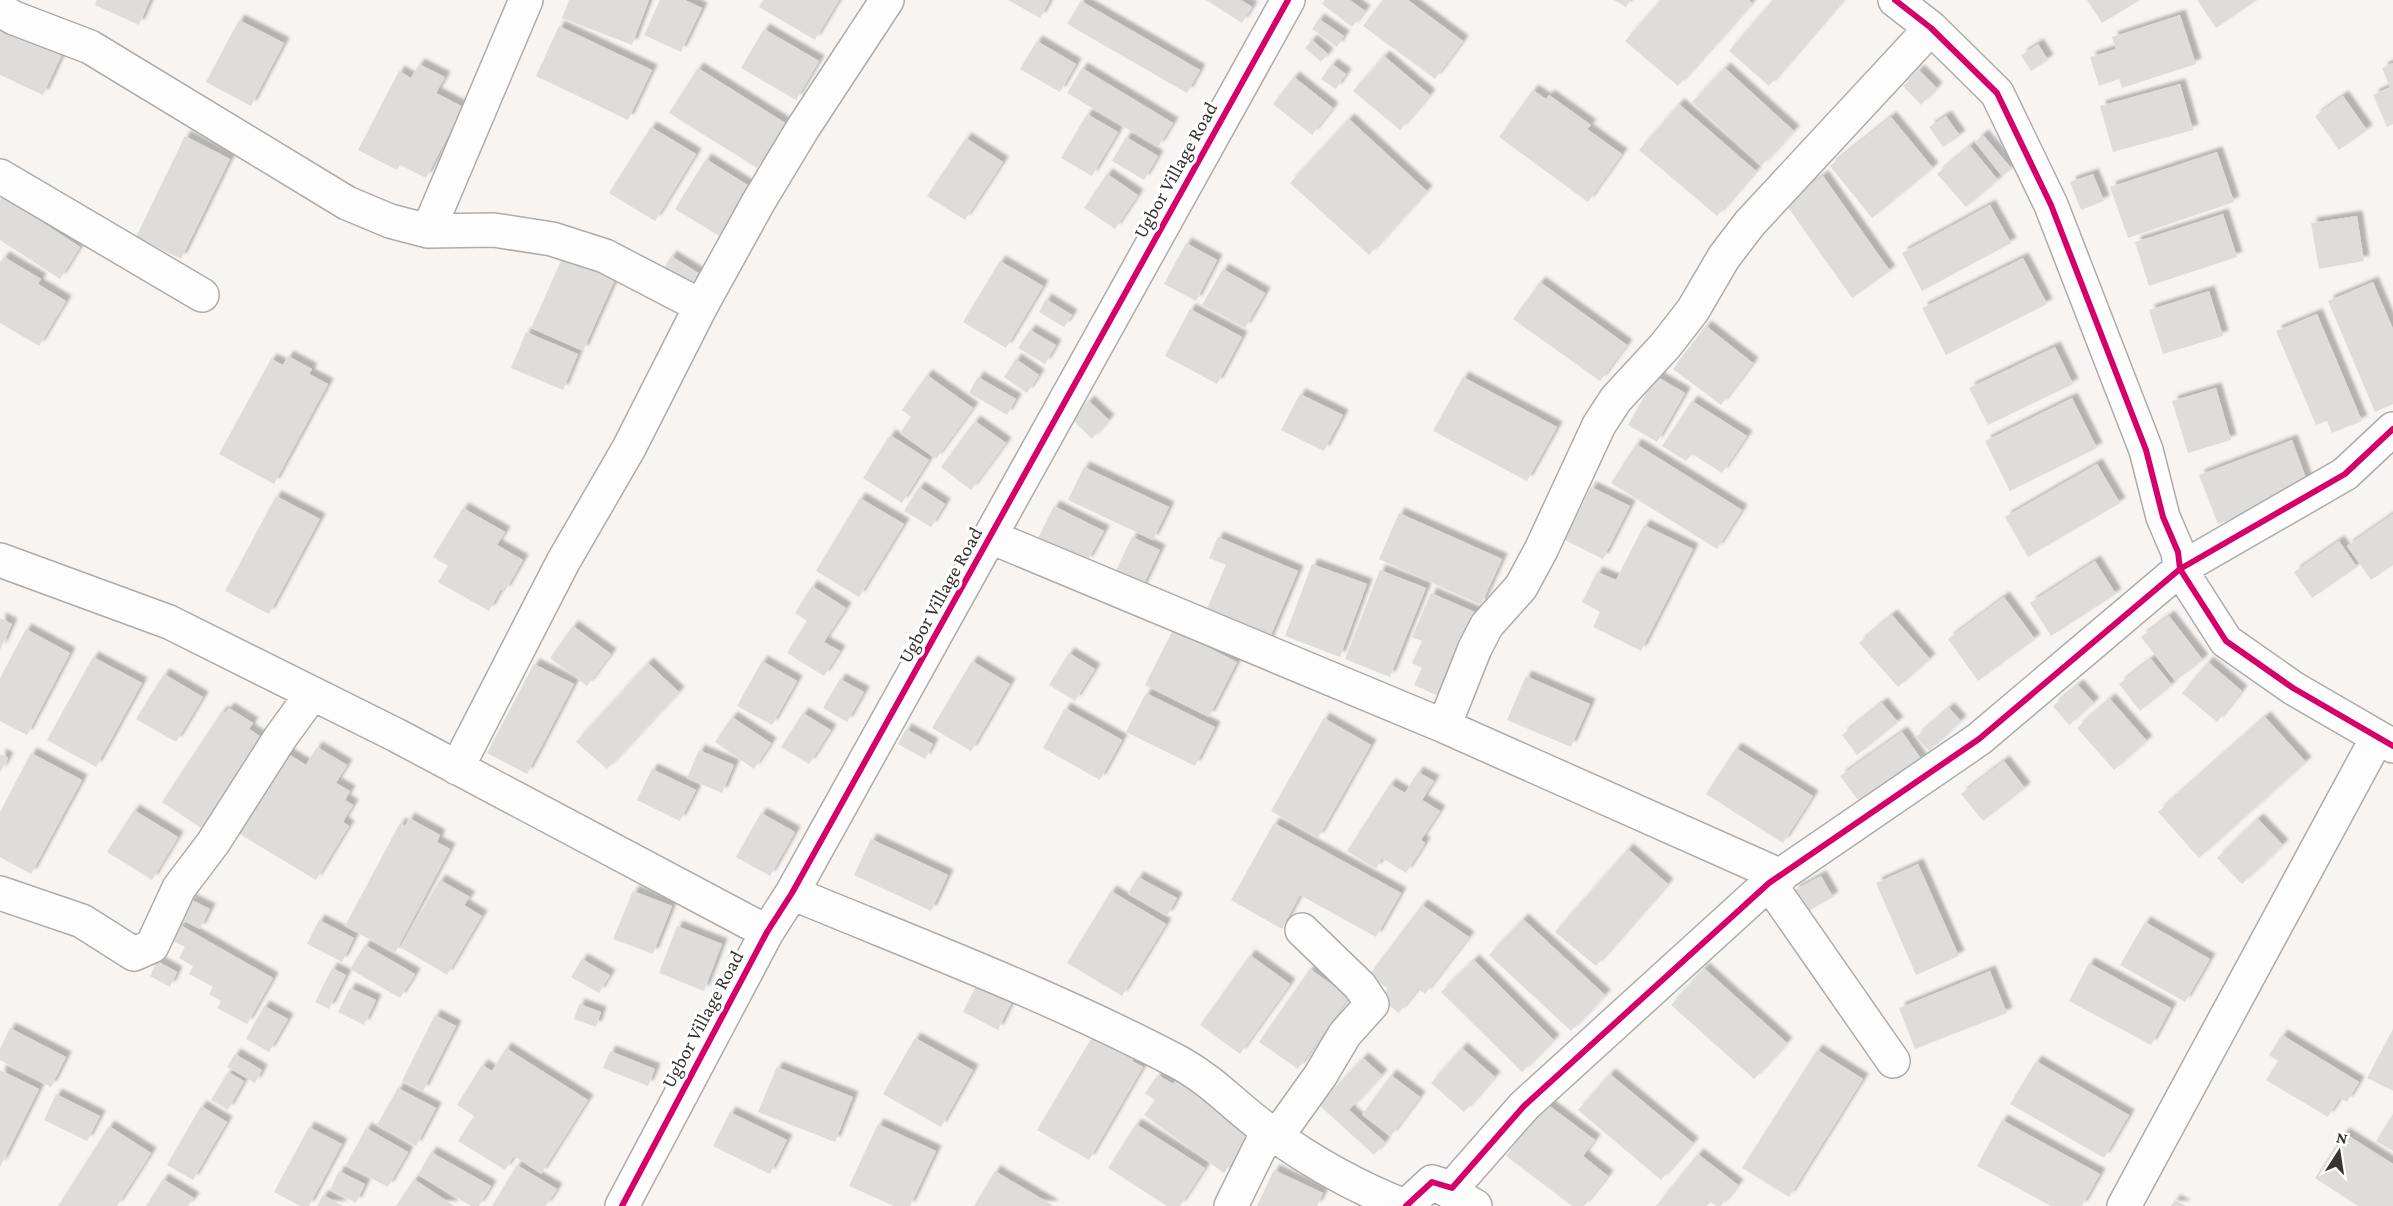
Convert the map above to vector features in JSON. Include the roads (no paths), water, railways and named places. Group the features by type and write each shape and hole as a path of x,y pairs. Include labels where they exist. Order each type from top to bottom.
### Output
{"street":[{"path":"428,231 526,0"},
{"path":"457,768 563,562 629,448 701,306 759,201 797,137 887,0"},
{"name":"Ugbor Village Road","path":"622,1206 767,932 792,893 1288,0"},
{"path":"1895,0 1931,28 1997,93 2051,205 2146,450 2163,517 2178,552 2180,569 2226,641 2293,688 2385,742 2124,1206"},
{"path":"0,10 14,18 90,47 347,203 390,221 428,231 494,230 552,239 605,256 701,306"},
{"path":"1444,726 1475,648 1488,625 1521,587 1541,550 1599,425 1616,399 1665,346 1693,310 1724,257 1750,223 1931,28"},
{"path":"0,176 202,295"},
{"path":"1432,1182 1452,1188 1524,1106 1775,879 1979,739 2180,569 2345,474 2393,429"},
{"path":"991,537 1444,726 1775,879 1893,1061"},
{"path":"0,560 169,622 396,735 767,932"},
{"path":"0,893 82,921 134,954 152,945 180,888 213,843 280,738 312,694"},
{"path":"792,893 1027,990 1181,1064 1218,1088 1273,1134 1365,1191 1406,1206 1432,1182"},
{"path":"1231,1206 1273,1134 1320,1076 1344,1034 1372,1004 1360,986 1302,930"},
{"path":"1432,1182 1475,1206"}]}
